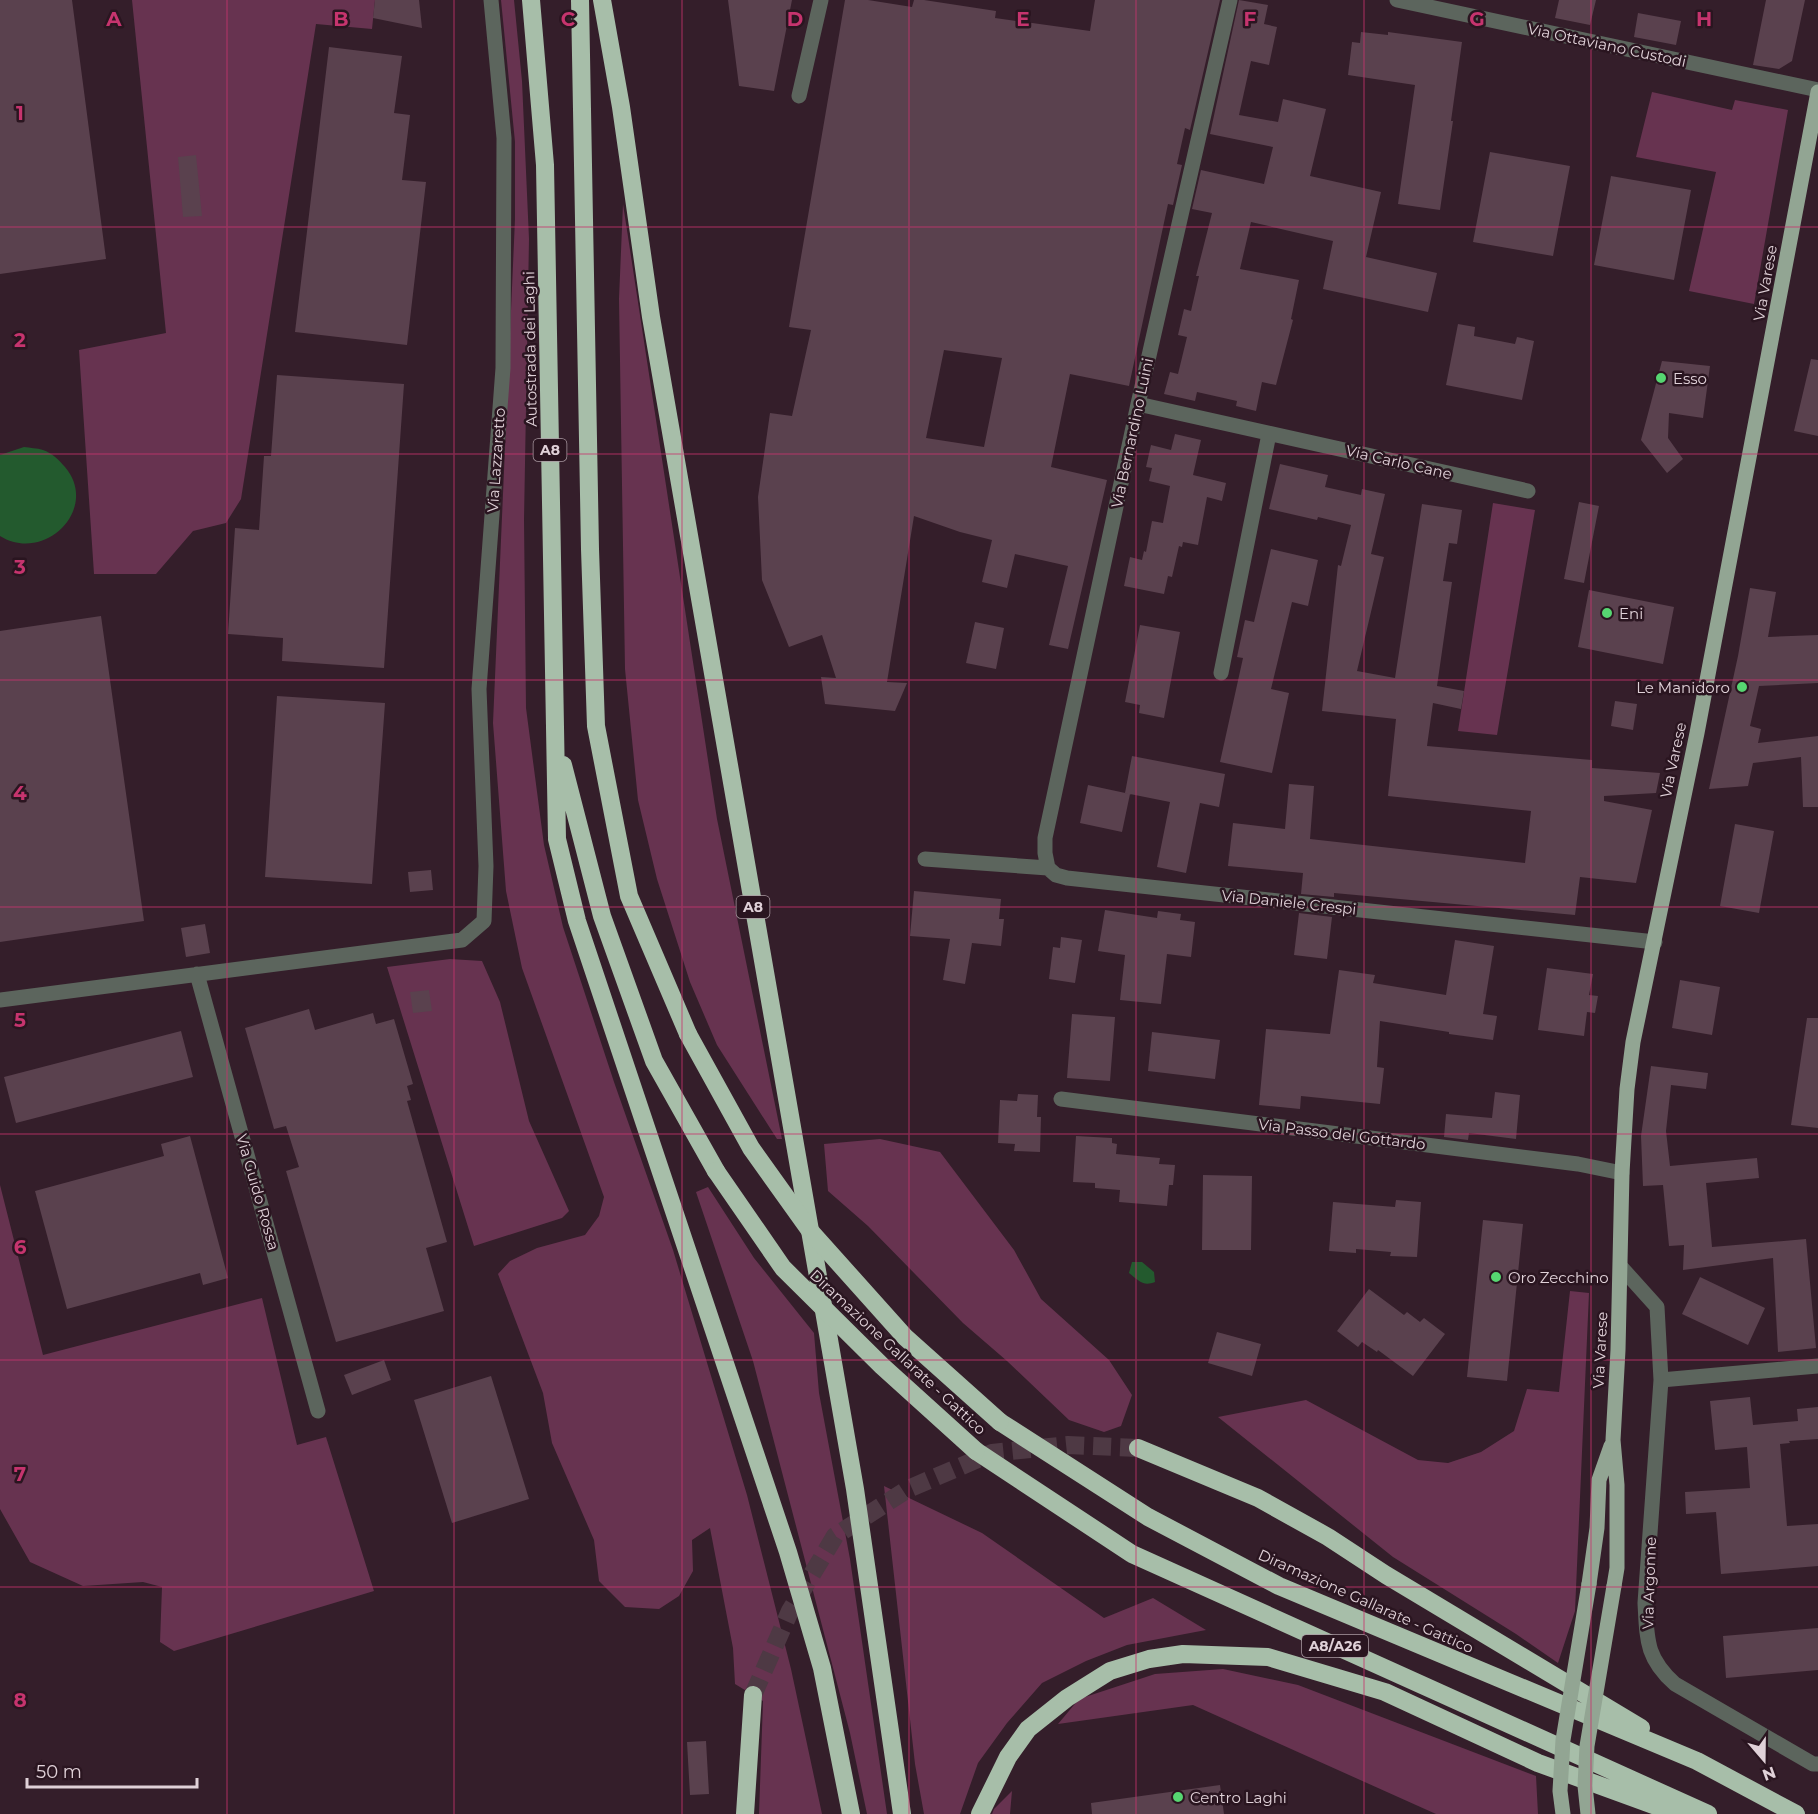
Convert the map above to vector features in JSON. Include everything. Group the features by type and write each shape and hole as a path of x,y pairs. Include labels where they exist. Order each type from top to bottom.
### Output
{"highway":[{"name":"Autostrada dei Laghi","path":"531,0 545,165 555,734"},
{"name":"Diramazione Gallarate - Gattico","path":"580,0 590,549 596,726 629,896 688,1034 751,1148 811,1232 905,1337 1000,1422 1148,1517 1279,1586 1696,1761 1796,1814"},
{"name":"A8","path":"602,0 621,107 651,317 855,1489 902,1814"},
{"name":"Diramazione Gallarate - Gattico","path":"555,734 602,916 654,1061 716,1171 783,1268 882,1366 976,1451 1132,1554 1708,1814"},
{"name":"A8","path":"555,734 557,839 578,921 788,1552 822,1668 851,1814"},
{"path":"1138,1448 1258,1498 1328,1537 1396,1581 1696,1761"},
{"path":"980,1814 1008,1757 1028,1729 1067,1698 1110,1671 1149,1659 1183,1654 1268,1657 1385,1692 1538,1763 1678,1814"},
{"path":"745,1814 753,1695"}],"main road":[{"name":"Via Varese","path":"1587,1814 1585,1786 1587,1746 1617,1568 1617,1485 1613,1440 1621,1267 1622,1173 1627,1089 1633,1042 1735,537 1818,91"},
{"name":"Via Varese","path":"1563,1814 1560,1791 1563,1740 1597,1528 1599,1480 1613,1440"}],"street":[{"name":"Via Lazzaretto","path":"197,974 462,939 484,921 486,866 479,689 503,368 504,138 491,0"},
{"path":"799,96 821,0"},
{"name":"Via Bernardino Luini","path":"1048,868 1045,838 1138,404 1230,0"},
{"name":"Via Ottaviano Custodi","path":"1397,0 1818,91"},
{"name":"Via Carlo Cane","path":"1138,404 1528,491"},
{"path":"1221,673 1269,434"},
{"name":"Via Daniele Crespi","path":"925,859 1048,868 1056,875 1067,878 1655,942"},
{"path":"0,1000 197,974"},
{"name":"Via Guido Rossa","path":"197,974 318,1411"},
{"name":"Via Passo del Gottardo","path":"1061,1099 1578,1164 1622,1173"},
{"name":"Via Argonne","path":"1621,1267 1657,1307 1661,1380 1645,1603 1651,1655 1659,1670 1675,1684 1813,1764 1818,1764"},
{"path":"1661,1380 1818,1366"}],"shaded area":[{"path":"132,0 375,0 372,29 316,24 241,499 226,523 193,531 156,574 94,574 79,350 166,333"},
{"path":"501,0 514,0 522,81 529,239 524,520 526,708 544,845 563,927 673,1250 747,1495 791,1669 822,1814 759,1814 763,1701 735,1684 733,1648 710,1528 692,1540 693,1571 679,1596 659,1609 625,1607 599,1581 594,1540 552,1443 543,1393 498,1274 510,1261 537,1248 585,1235 599,1216 604,1197 522,968 506,891 493,723 515,219 515,142"},
{"path":"1652,92 1732,110 1735,100 1788,110 1754,304 1689,291 1716,172 1636,157"},
{"path":"623,204 717,819 782,1139 777,1139 717,1045 690,982 657,879 638,800 625,669 619,299"},
{"path":"24,447 46,451 65,467 74,483 76,499 72,514 63,527 50,537 34,543 17,543 0,536 0,455"},
{"path":"1493,503 1535,510 1497,735 1458,731"},
{"path":"450,959 482,961 500,1002 529,1121 569,1211 562,1218 474,1246 387,967"},
{"path":"880,1139 940,1152 1014,1250 1041,1299 1109,1360 1132,1395 1121,1426 1104,1432 1069,1420 963,1323 868,1226 828,1191 824,1144"},
{"path":"0,1185 43,1355 262,1298 297,1445 326,1437 374,1591 174,1651 160,1642 162,1587 143,1582 83,1586 30,1562 0,1509"},
{"path":"708,1187 754,1258 814,1333 819,1393 850,1559 887,1814 867,1814 850,1733 753,1361 696,1192"},
{"path":"1132,1262 1142,1262 1154,1272 1155,1282 1144,1283 1129,1273"},
{"path":"1570,1291 1589,1293 1575,1611 1558,1663 1393,1557 1218,1417 1306,1400 1418,1460 1448,1463 1481,1452 1514,1431 1527,1389 1559,1392"},
{"path":"884,1486 982,1533 1104,1618 1153,1598 1206,1630 1127,1645 1086,1661 1042,1683 1007,1723 978,1763 960,1814 924,1814 915,1764"},
{"path":"1223,1669 1298,1685 1536,1776 1538,1814 1436,1814 1193,1705 1058,1724 1079,1699 1155,1674"},
{"path":"1012,1791 1010,1814 992,1814 994,1809"}],"building":[{"path":"0,0 72,0 106,259 0,274"},
{"path":"375,0 419,0 422,28 373,18"},
{"path":"728,0 792,0 774,91 739,86"},
{"path":"845,0 868,0 912,7 914,0 924,0 996,11 995,18 1090,31 1095,0 1220,0 1190,130 1185,128 1177,164 1182,165 1173,205 1168,204 1129,386 1070,374 1051,467 1107,480 1068,649 1049,645 1068,566 1015,554 1007,588 982,582 992,540 914,516 887,682 907,683 895,711 825,704 821,677 836,678 822,635 789,647 762,580 758,497 770,413 792,416 811,330 789,327","holes":["944,350 1002,358 984,447 926,438"]},
{"path":"1239,0 1268,5 1264,24 1277,27 1269,65 1251,61 1239,115 1278,122 1283,99 1326,109 1310,176 1381,192 1366,257 1437,273 1428,312 1323,289 1333,241 1251,222 1240,269 1299,280 1291,319 1293,320 1276,385 1262,382 1256,411 1236,406 1237,401 1197,392 1195,401 1164,394 1170,372 1178,374 1187,337 1178,335 1184,309 1191,311 1199,276 1196,276 1212,213 1192,209 1201,170 1264,184 1273,147 1210,134"},
{"path":"1559,0 1596,0 1590,25 1555,18"},
{"path":"1766,0 1805,0 1792,61 1779,69 1753,65"},
{"path":"1638,13 1681,21 1676,45 1634,37"},
{"path":"1361,32 1388,35 1388,32 1462,42 1440,210 1398,204 1415,85 1348,75 1352,42 1360,43"},
{"path":"329,47 402,56 394,113 410,115 402,180 426,182 407,345 295,332"},
{"path":"1490,152 1570,166 1553,256 1473,242"},
{"path":"196,155 202,216 183,217 178,157"},
{"path":"1611,176 1691,190 1674,280 1594,265"},
{"path":"1458,324 1475,327 1474,336 1515,344 1517,337 1534,341 1522,400 1446,385"},
{"path":"1811,359 1818,360 1818,436 1794,431"},
{"path":"1662,361 1710,366 1703,418 1669,413 1668,438 1683,459 1667,473 1641,440"},
{"path":"277,375 404,384 384,668 282,661 283,638 228,634 235,528 259,530 264,456 271,456"},
{"path":"1175,434 1201,440 1193,475 1226,483 1222,501 1207,497 1198,545 1183,542 1182,547 1179,546 1172,577 1168,576 1164,594 1124,586 1130,557 1142,560 1144,551 1146,552 1152,521 1163,523 1170,486 1149,481 1152,468 1146,467 1151,445 1171,450"},
{"path":"1280,464 1328,475 1325,487 1361,495 1362,489 1385,494 1371,554 1384,557 1357,671 1395,678 1422,504 1462,510 1457,544 1449,543 1443,581 1452,582 1437,686 1464,691 1461,709 1433,703 1427,746 1592,760 1592,768 1660,773 1656,793 1604,796 1604,801 1652,810 1636,883 1580,877 1575,915 1334,893 1334,897 1301,894 1303,873 1228,866 1233,823 1285,829 1289,784 1314,786 1310,839 1525,863 1531,811 1388,796 1396,719 1322,711 1338,565 1341,566 1351,525 1269,509"},
{"path":"1579,502 1599,506 1584,583 1564,579"},
{"path":"1271,549 1318,560 1308,606 1292,602 1271,689 1289,693 1272,773 1220,762 1243,658 1237,657 1245,620 1254,622"},
{"path":"1750,588 1776,592 1768,637 1818,635 1818,683 1759,686 1750,726 1761,729 1758,743 1818,736 1818,807 1803,807 1801,757 1753,763 1748,786 1709,789 1738,656"},
{"path":"1589,590 1674,607 1663,664 1578,647"},
{"path":"101,616 144,921 0,942 0,631"},
{"path":"975,622 1004,628 996,669 966,663"},
{"path":"1140,625 1180,632 1164,718 1139,713 1140,705 1125,702"},
{"path":"277,696 385,703 372,884 265,877"},
{"path":"1615,701 1637,704 1633,730 1611,726"},
{"path":"1132,756 1225,774 1219,807 1200,803 1186,873 1157,867 1170,802 1125,793"},
{"path":"1088,785 1130,794 1122,832 1080,823"},
{"path":"1735,824 1774,831 1759,913 1720,906"},
{"path":"431,870 433,890 410,892 408,872"},
{"path":"914,891 1001,899 999,919 1004,919 1001,946 972,943 965,984 943,980 950,939 910,936"},
{"path":"1105,910 1157,918 1158,911 1181,914 1180,920 1195,922 1191,957 1167,954 1161,1004 1120,1000 1125,955 1098,951"},
{"path":"1299,913 1332,917 1327,959 1294,955"},
{"path":"205,924 210,953 186,957 181,928"},
{"path":"1061,937 1082,940 1075,983 1049,979 1053,947 1060,948"},
{"path":"1455,940 1494,946 1483,1014 1497,1016 1493,1040 1380,1021 1377,1067 1384,1068 1380,1104 1301,1096 1300,1109 1259,1105 1266,1029 1330,1034 1339,970 1375,975 1373,983 1446,995"},
{"path":"1547,968 1593,974 1589,995 1598,996 1595,1013 1587,1012 1584,1036 1538,1030"},
{"path":"1680,980 1720,987 1712,1035 1672,1028"},
{"path":"429,990 432,1011 413,1013 410,992"},
{"path":"309,1009 315,1030 373,1013 376,1024 394,1019 413,1084 407,1086 411,1100 407,1101 447,1242 426,1248 444,1311 336,1342 286,1171 299,1167 286,1126 274,1129 245,1028"},
{"path":"1072,1014 1115,1017 1110,1081 1067,1078"},
{"path":"1807,1018 1818,1018 1818,1128 1791,1125"},
{"path":"181,1031 193,1077 16,1123 4,1077"},
{"path":"1152,1032 1220,1040 1215,1079 1148,1071"},
{"path":"1651,1066 1708,1073 1706,1089 1671,1085 1666,1131 1670,1166 1757,1158 1759,1178 1706,1183 1712,1247 1806,1239 1816,1348 1778,1352 1773,1258 1683,1270 1684,1245 1669,1246 1663,1185 1643,1186 1641,1136"},
{"path":"1495,1092 1520,1095 1516,1139 1469,1133 1468,1140 1444,1137 1446,1114 1492,1118"},
{"path":"1018,1094 1038,1095 1037,1117 1041,1117 1040,1152 1014,1151 1015,1144 998,1143 1000,1100 1017,1101"},
{"path":"190,1136 228,1278 203,1285 200,1273 67,1309 35,1191 164,1156 161,1144"},
{"path":"1076,1136 1112,1138 1112,1143 1117,1144 1116,1154 1160,1158 1159,1164 1175,1165 1173,1185 1169,1185 1167,1206 1119,1202 1120,1190 1095,1188 1095,1183 1073,1182"},
{"path":"1203,1175 1252,1176 1251,1250 1202,1250"},
{"path":"1396,1200 1421,1202 1417,1257 1390,1256 1391,1252 1356,1249 1356,1253 1329,1251 1333,1202 1395,1207"},
{"path":"1483,1220 1523,1224 1507,1381 1467,1377"},
{"path":"1700,1277 1765,1308 1748,1345 1682,1314"},
{"path":"1369,1289 1404,1315 1407,1312 1420,1322 1424,1318 1445,1334 1413,1376 1378,1350 1377,1352 1362,1342 1358,1347 1337,1331"},
{"path":"1217,1332 1261,1344 1252,1376 1208,1363"},
{"path":"384,1360 391,1380 352,1395 344,1375"},
{"path":"491,1376 529,1499 452,1523 414,1400"},
{"path":"1750,1397 1753,1425 1798,1421 1797,1409 1818,1407 1818,1439 1789,1441 1790,1443 1780,1444 1787,1526 1818,1524 1818,1566 1721,1574 1716,1512 1686,1514 1685,1492 1750,1488 1747,1447 1715,1450 1710,1401"},
{"path":"1818,1628 1818,1670 1726,1678 1723,1636"},
{"path":"706,1741 709,1794 690,1795 687,1742"},
{"name":"Centro Laghi","path":"1220,1785 1224,1814 1092,1814 1091,1803"}],"tunnel":[{"path":"753,1695 790,1611 835,1536 908,1489 992,1453 1068,1445 1138,1448"}],"place":[{"name":"Esso","path":"1661,378"},
{"name":"Eni","path":"1607,613"},
{"name":"Le Manidoro","path":"1742,687"},
{"name":"Oro Zecchino","path":"1496,1277"},
{"name":"Centro Laghi","path":"1178,1797"}]}
